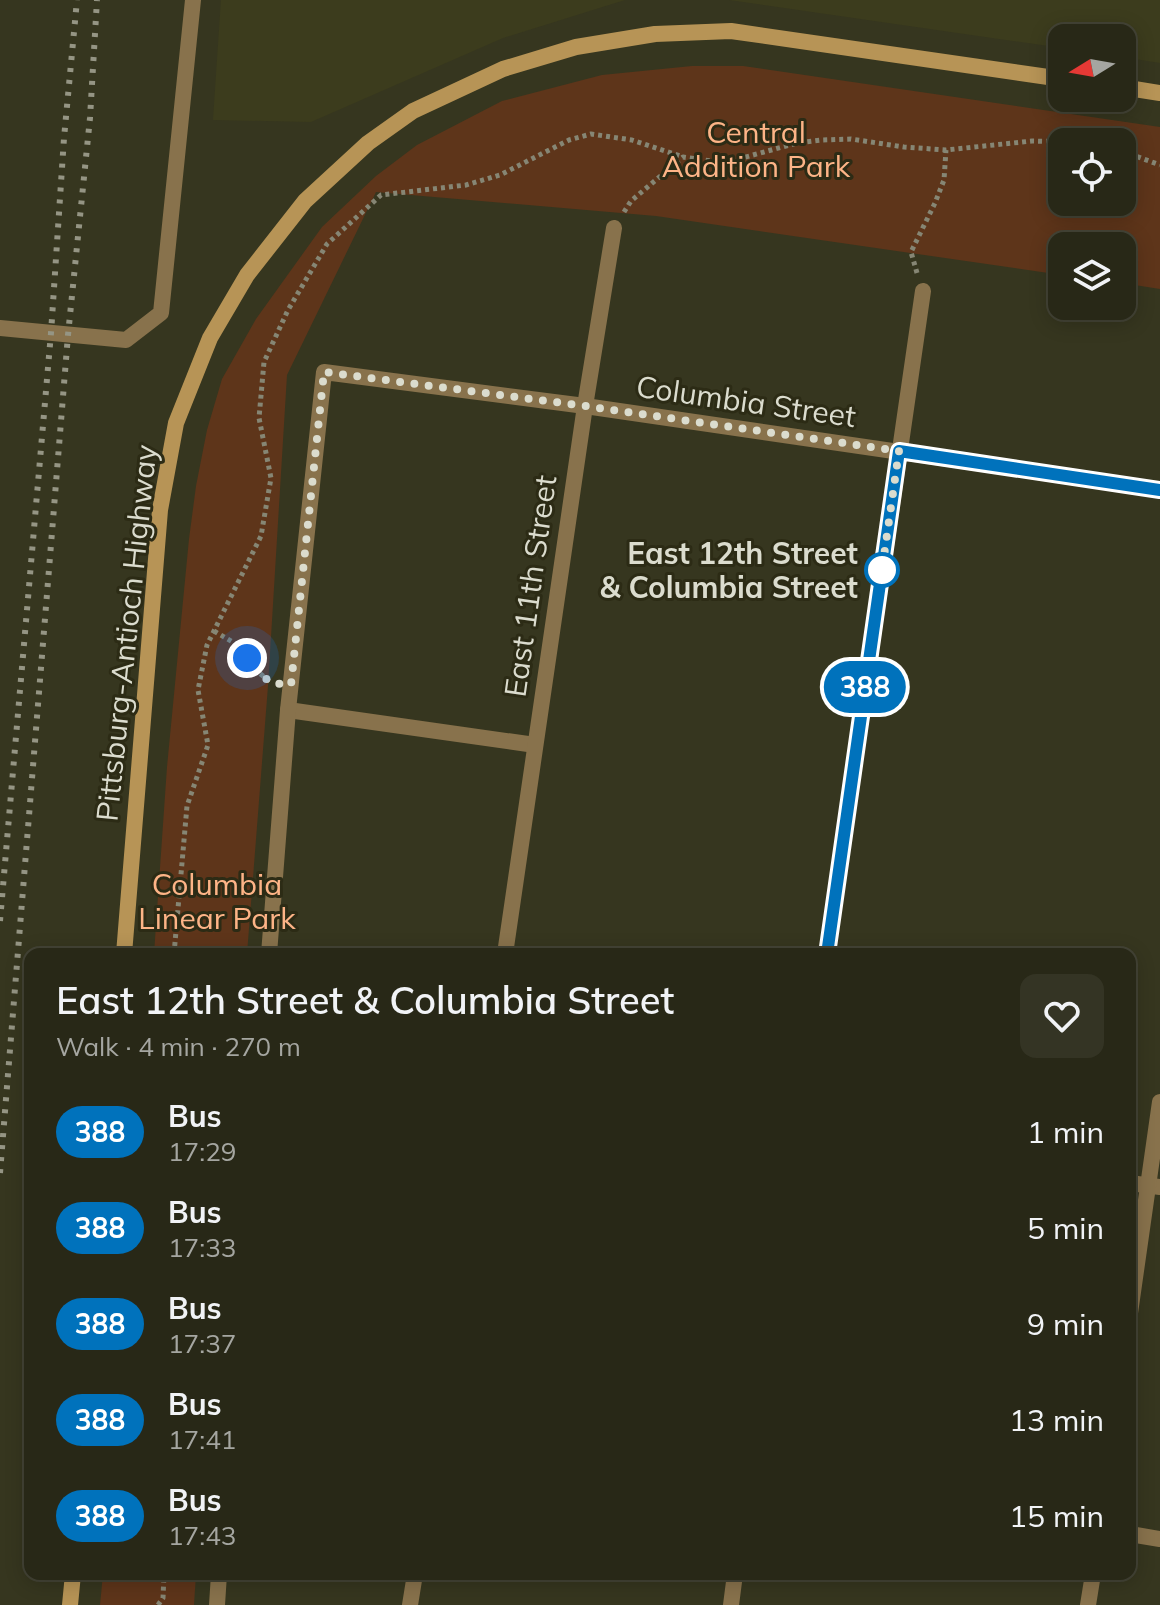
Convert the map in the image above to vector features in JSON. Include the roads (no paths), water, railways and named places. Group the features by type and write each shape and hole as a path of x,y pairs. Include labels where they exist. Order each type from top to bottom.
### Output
{"main road":[{"name":"Pittsburg-Antioch Highway","path":"124,948 160,510 176,423 210,338 239,288 305,201 368,143 413,111 503,69 576,47 642,36 731,31 1048,77"},
{"path":"1136,89 1160,93"},
{"path":"70,1605 72,1580"}],"street":[{"path":"0,328 126,340 161,313 193,0"},
{"name":"East 11th Street","path":"506,948 614,228"},
{"path":"828,948 923,291"},
{"name":"Columbia Street","path":"288,710 324,372 585,406 1160,490"},
{"path":"269,948 288,710 535,745"},
{"path":"1136,1282 1154,1187 1160,1102"},
{"path":"1136,1535 1160,1539"},
{"path":"217,1605 219,1580"},
{"path":"410,1605 414,1580"},
{"path":"731,1605 734,1580"},
{"path":"1088,1605 1092,1580"}],"railway":[{"path":"0,921 77,0"},
{"path":"0,1173 68,335 90,118 97,0"}],"place":[{"name":"East 12th Street & Columbia Street","path":"882,570"}],"park label":[{"name":"Central Addition Park","path":"756,149"},
{"name":"Columbia Linear Park","path":"217,901"}]}
